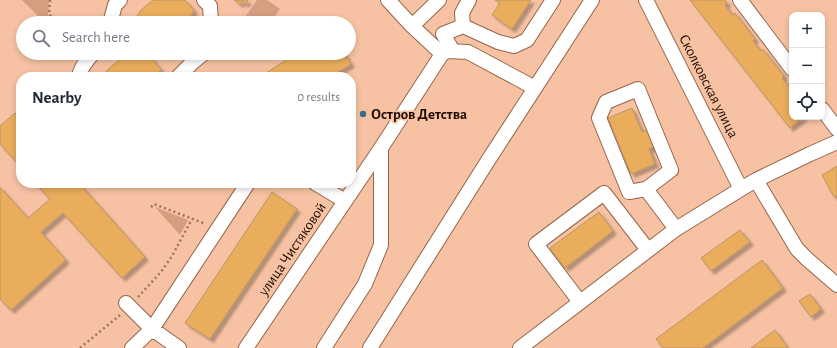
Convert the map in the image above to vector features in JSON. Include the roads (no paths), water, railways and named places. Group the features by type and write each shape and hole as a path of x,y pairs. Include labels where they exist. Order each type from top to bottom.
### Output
{"street":[{"path":"112,16 115,5 120,0"},
{"path":"204,0 210,6 211,16"},
{"path":"388,0 412,26 448,52 468,52 534,88"},
{"path":"412,26 440,0"},
{"path":"463,26 462,13 469,0"},
{"path":"448,52 444,34 463,26 498,42 514,46 527,40 553,0"},
{"path":"370,348 534,88 592,0"},
{"name":"Сколковская улица","path":"646,0 741,188"},
{"path":"740,0 789,65"},
{"name":"улица Чистяковой","path":"356,185 448,52"},
{"path":"80,72 87,60"},
{"path":"183,72 195,60"},
{"path":"638,89 671,170 646,189 629,192 599,118 606,102 638,89"},
{"path":"825,113 837,129"},
{"path":"520,348 676,228 741,188 837,142"},
{"path":"324,348 364,284 381,245 381,148"},
{"path":"756,180 797,249 837,285"},
{"path":"132,348 152,329 245,188"},
{"path":"323,188 345,201"},
{"name":"улица Чистяковой","path":"246,348 354,188"},
{"path":"646,189 676,228"},
{"path":"580,302 536,244 604,193 648,250"},
{"path":"128,304 152,329 179,348"}],"place":[{"name":"Остров Детства","path":"363,114"}]}
